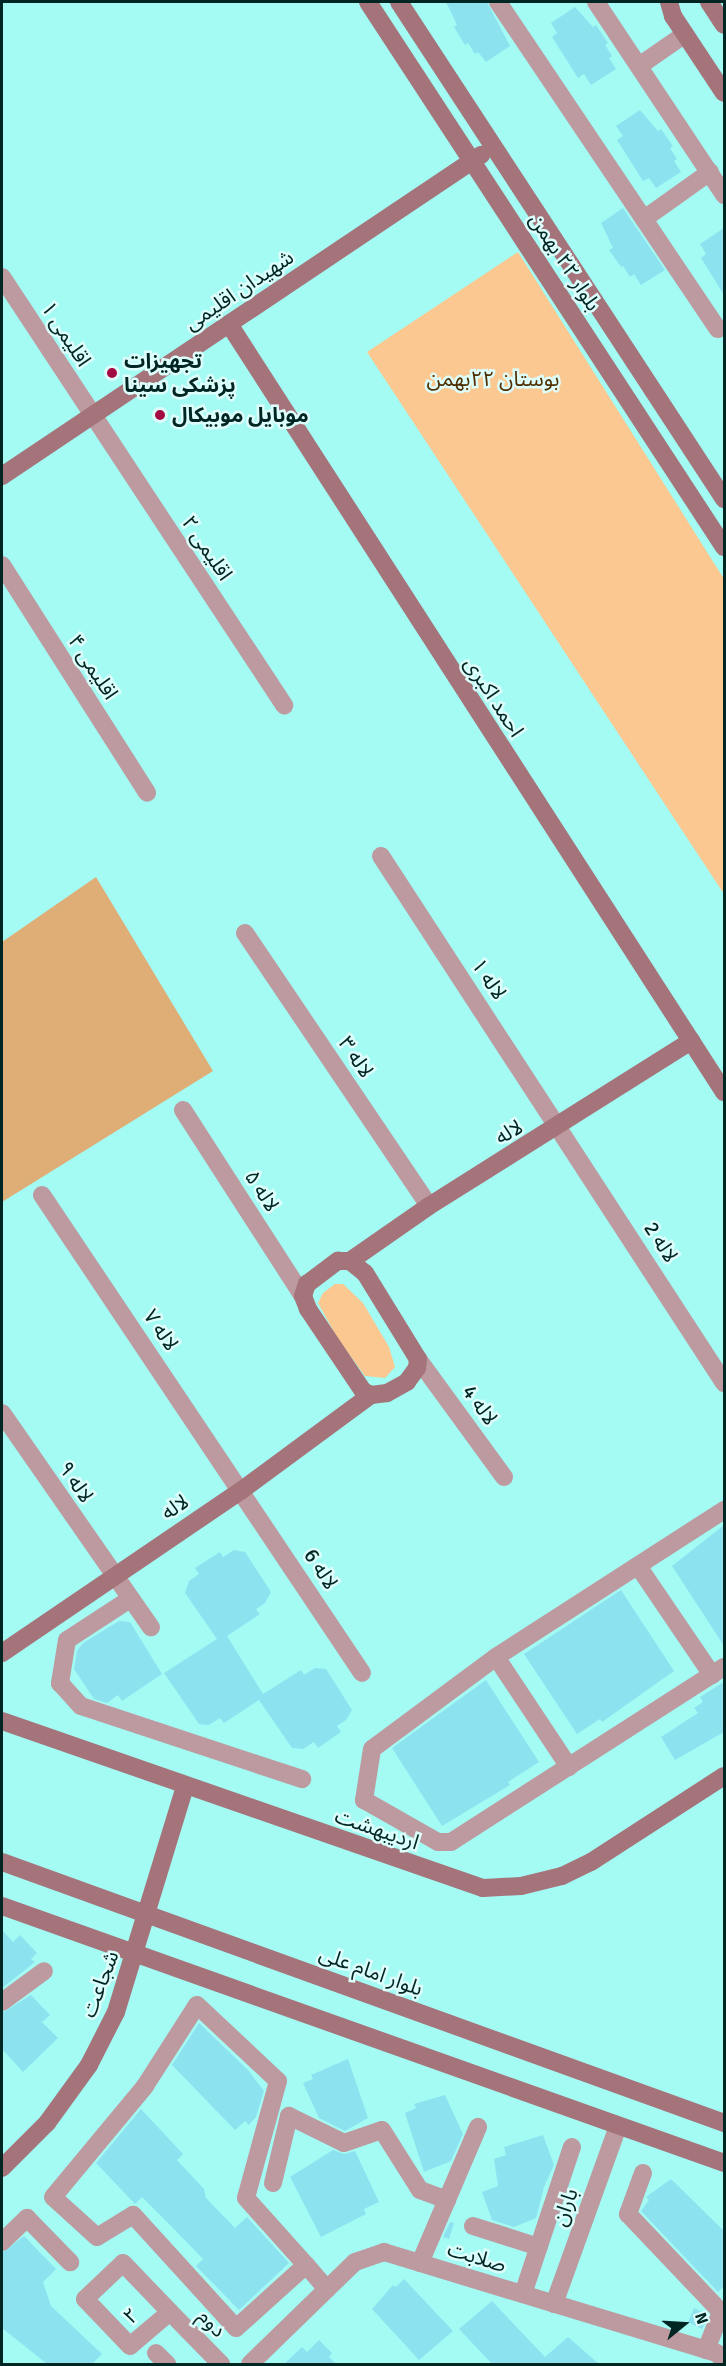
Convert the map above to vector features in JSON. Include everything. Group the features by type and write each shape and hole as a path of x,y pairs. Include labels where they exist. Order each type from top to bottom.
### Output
{"street":[{"name":"بلوار ۲۲ بهمن","path":"368,2 724,547"},
{"name":"بلوار ۲۲ بهمن","path":"399,2 724,499"},
{"path":"498,2 717,328"},
{"path":"596,2 724,195"},
{"path":"669,2 670,10 724,93"},
{"path":"709,2 724,25"},
{"path":"639,66 685,34"},
{"name":"شهیدان اقلیمی","path":"2,476 493,146"},
{"path":"644,219 710,172"},
{"name":"اقلیمی ۱","path":"2,277 93,416"},
{"name":"احمد اکبری","path":"229,324 724,1092"},
{"name":"اقلیمی ۲","path":"93,416 284,705"},
{"name":"اقلیمی ۴","path":"2,565 147,793"},
{"name":"لاله ۱","path":"381,856 561,1127"},
{"name":"لاله ۳","path":"245,933 429,1206"},
{"name":"لاله","path":"303,1296 307,1284 320,1272 338,1261 350,1261 429,1206 561,1127 691,1041"},
{"name":"لاله ۵","path":"183,1110 303,1296"},
{"name":"لاله 2","path":"561,1127 724,1383"},
{"name":"لاله ۷","path":"42,1195 242,1490"},
{"path":"350,1261 365,1273 418,1359"},
{"path":"303,1296 353,1380 371,1395"},
{"name":"لاله","path":"2,1653 242,1490 371,1395 387,1393 408,1382 417,1368 418,1359"},
{"name":"لاله 4","path":"418,1359 504,1477"},
{"name":"لاله ۹","path":"2,1413 113,1576 151,1627"},
{"name":"لاله 6","path":"242,1490 362,1673"},
{"path":"638,1566 718,1671 451,1842 438,1842 364,1800 372,1749 496,1657 724,1510"},
{"path":"130,1599 67,1640 60,1683 81,1706 302,1779"},
{"path":"496,1657 569,1767"},
{"name":"اردیبهشت","path":"2,1721 483,1888 521,1886 562,1876 591,1862 724,1776"},
{"name":"شجاعت","path":"2,2169 47,2123 89,2065 116,2012 185,1786"},
{"name":"بلوار امام علی","path":"2,1862 724,2123"},
{"path":"2,1906 724,2163"},
{"path":"2,2002 44,1971"},
{"path":"306,2265 236,2328 133,2215 97,2237 53,2197 145,2086 197,2005 278,2081 246,2198 306,2265 327,2289"},
{"path":"273,2183 289,2116 344,2143 382,2130 420,2190 447,2200"},
{"name":"باران","path":"554,2304 618,2126"},
{"path":"420,2263 478,2127"},
{"path":"523,2294 572,2147"},
{"path":"643,2173 628,2214 723,2310 706,2350"},
{"path":"2,2242 27,2218 70,2262"},
{"path":"473,2226 538,2247"},
{"name":"صلابت","path":"250,2364 355,2262 384,2252 717,2353 724,2361"},
{"name":"۲","path":"123,2263 170,2312 130,2346 85,2299 123,2263"},
{"name":"دوم","path":"170,2312 220,2364"}],"green space":[{"name":"بوستان ۲۲بهمن","path":"518,252 724,579 724,894 367,352"},
{"path":"335,1284 343,1284 363,1303 389,1347 395,1367 385,1378 365,1376 338,1339 318,1303 323,1293"}],"shaded area":[{"path":"96,877 213,1071 2,1202 2,942"}],"building":[{"path":"446,2 487,2 510,46 486,62 478,52 475,54 468,43 465,45 454,27 457,25"},
{"path":"575,7 593,27 596,25 608,43 605,45 612,56 609,58 616,69 591,85 584,74 578,78 552,37 557,33 551,23"},
{"path":"640,110 658,131 661,129 673,146 670,148 677,159 674,161 681,172 656,188 649,178 643,181 617,140 623,136 616,126"},
{"path":"623,208 665,270 641,285 634,274 630,277 609,250 613,248 601,223"},
{"path":"724,228 724,295 701,258 706,254 700,244"},
{"path":"724,1525 724,1646 672,1566"},
{"path":"234,1550 245,1552 271,1592 265,1603 256,1609 260,1614 227,1636 263,1694 301,1670 304,1675 315,1668 326,1669 352,1710 346,1720 337,1726 341,1732 318,1748 314,1742 303,1749 292,1748 259,1700 224,1723 220,1718 209,1725 199,1724 164,1673 217,1639 185,1593 189,1581 199,1574 195,1568 220,1552 223,1557"},
{"path":"621,1590 674,1671 602,1722 600,1719 577,1734 524,1654"},
{"path":"119,1621 130,1622 162,1674 122,1701 118,1695 107,1703 94,1699 74,1669 77,1651 83,1643"},
{"path":"486,1680 539,1762 508,1782 510,1785 442,1826 392,1748"},
{"path":"724,1682 724,1732 675,1760 661,1737 698,1713 694,1708 703,1702 700,1697"},
{"path":"2,1930 13,1942 20,1935 37,1953 31,1959 35,1962 2,1988"},
{"path":"31,1995 50,2015 42,2022 58,2038 23,2072 2,2049 2,2013"},
{"path":"199,2023 248,2070 264,2091 256,2117 249,2125 245,2121 235,2130 172,2065"},
{"path":"348,2059 368,2118 345,2131 319,2118 303,2083 313,2079 311,2075"},
{"path":"445,2095 463,2134 451,2161 424,2172 405,2113 416,2108 414,2104"},
{"path":"141,2109 183,2154 177,2160 204,2189 206,2198 235,2228 247,2217 289,2263 239,2310 196,2266 203,2259 172,2227 142,2197 135,2204 96,2163"},
{"path":"543,2135 554,2165 544,2187 536,2218 514,2227 492,2220 482,2192 498,2186 494,2159 506,2155 504,2147"},
{"path":"333,2150 344,2154 355,2151 379,2202 364,2209 366,2214 321,2237 290,2177"},
{"path":"671,2179 724,2231 724,2286 718,2292 641,2211 649,2200 646,2197"},
{"path":"450,2222 454,2223 449,2239 443,2237"},
{"path":"24,2236 56,2269 43,2282 51,2306 102,2354 92,2364 47,2364 2,2328 2,2253"},
{"path":"404,2279 453,2331 419,2360 372,2309 393,2285 396,2287"},
{"path":"492,2301 545,2357 568,2337 599,2364 492,2364 459,2329"},
{"path":"694,2308 708,2315 702,2329 688,2322"},
{"path":"319,2340 332,2353 329,2357 336,2364 284,2364 302,2347 307,2352"}],"place":[{"name":"تجهیزات پزشکی سینا","path":"112,373"},
{"name":"موبایل موبیکال","path":"160,415"}]}
